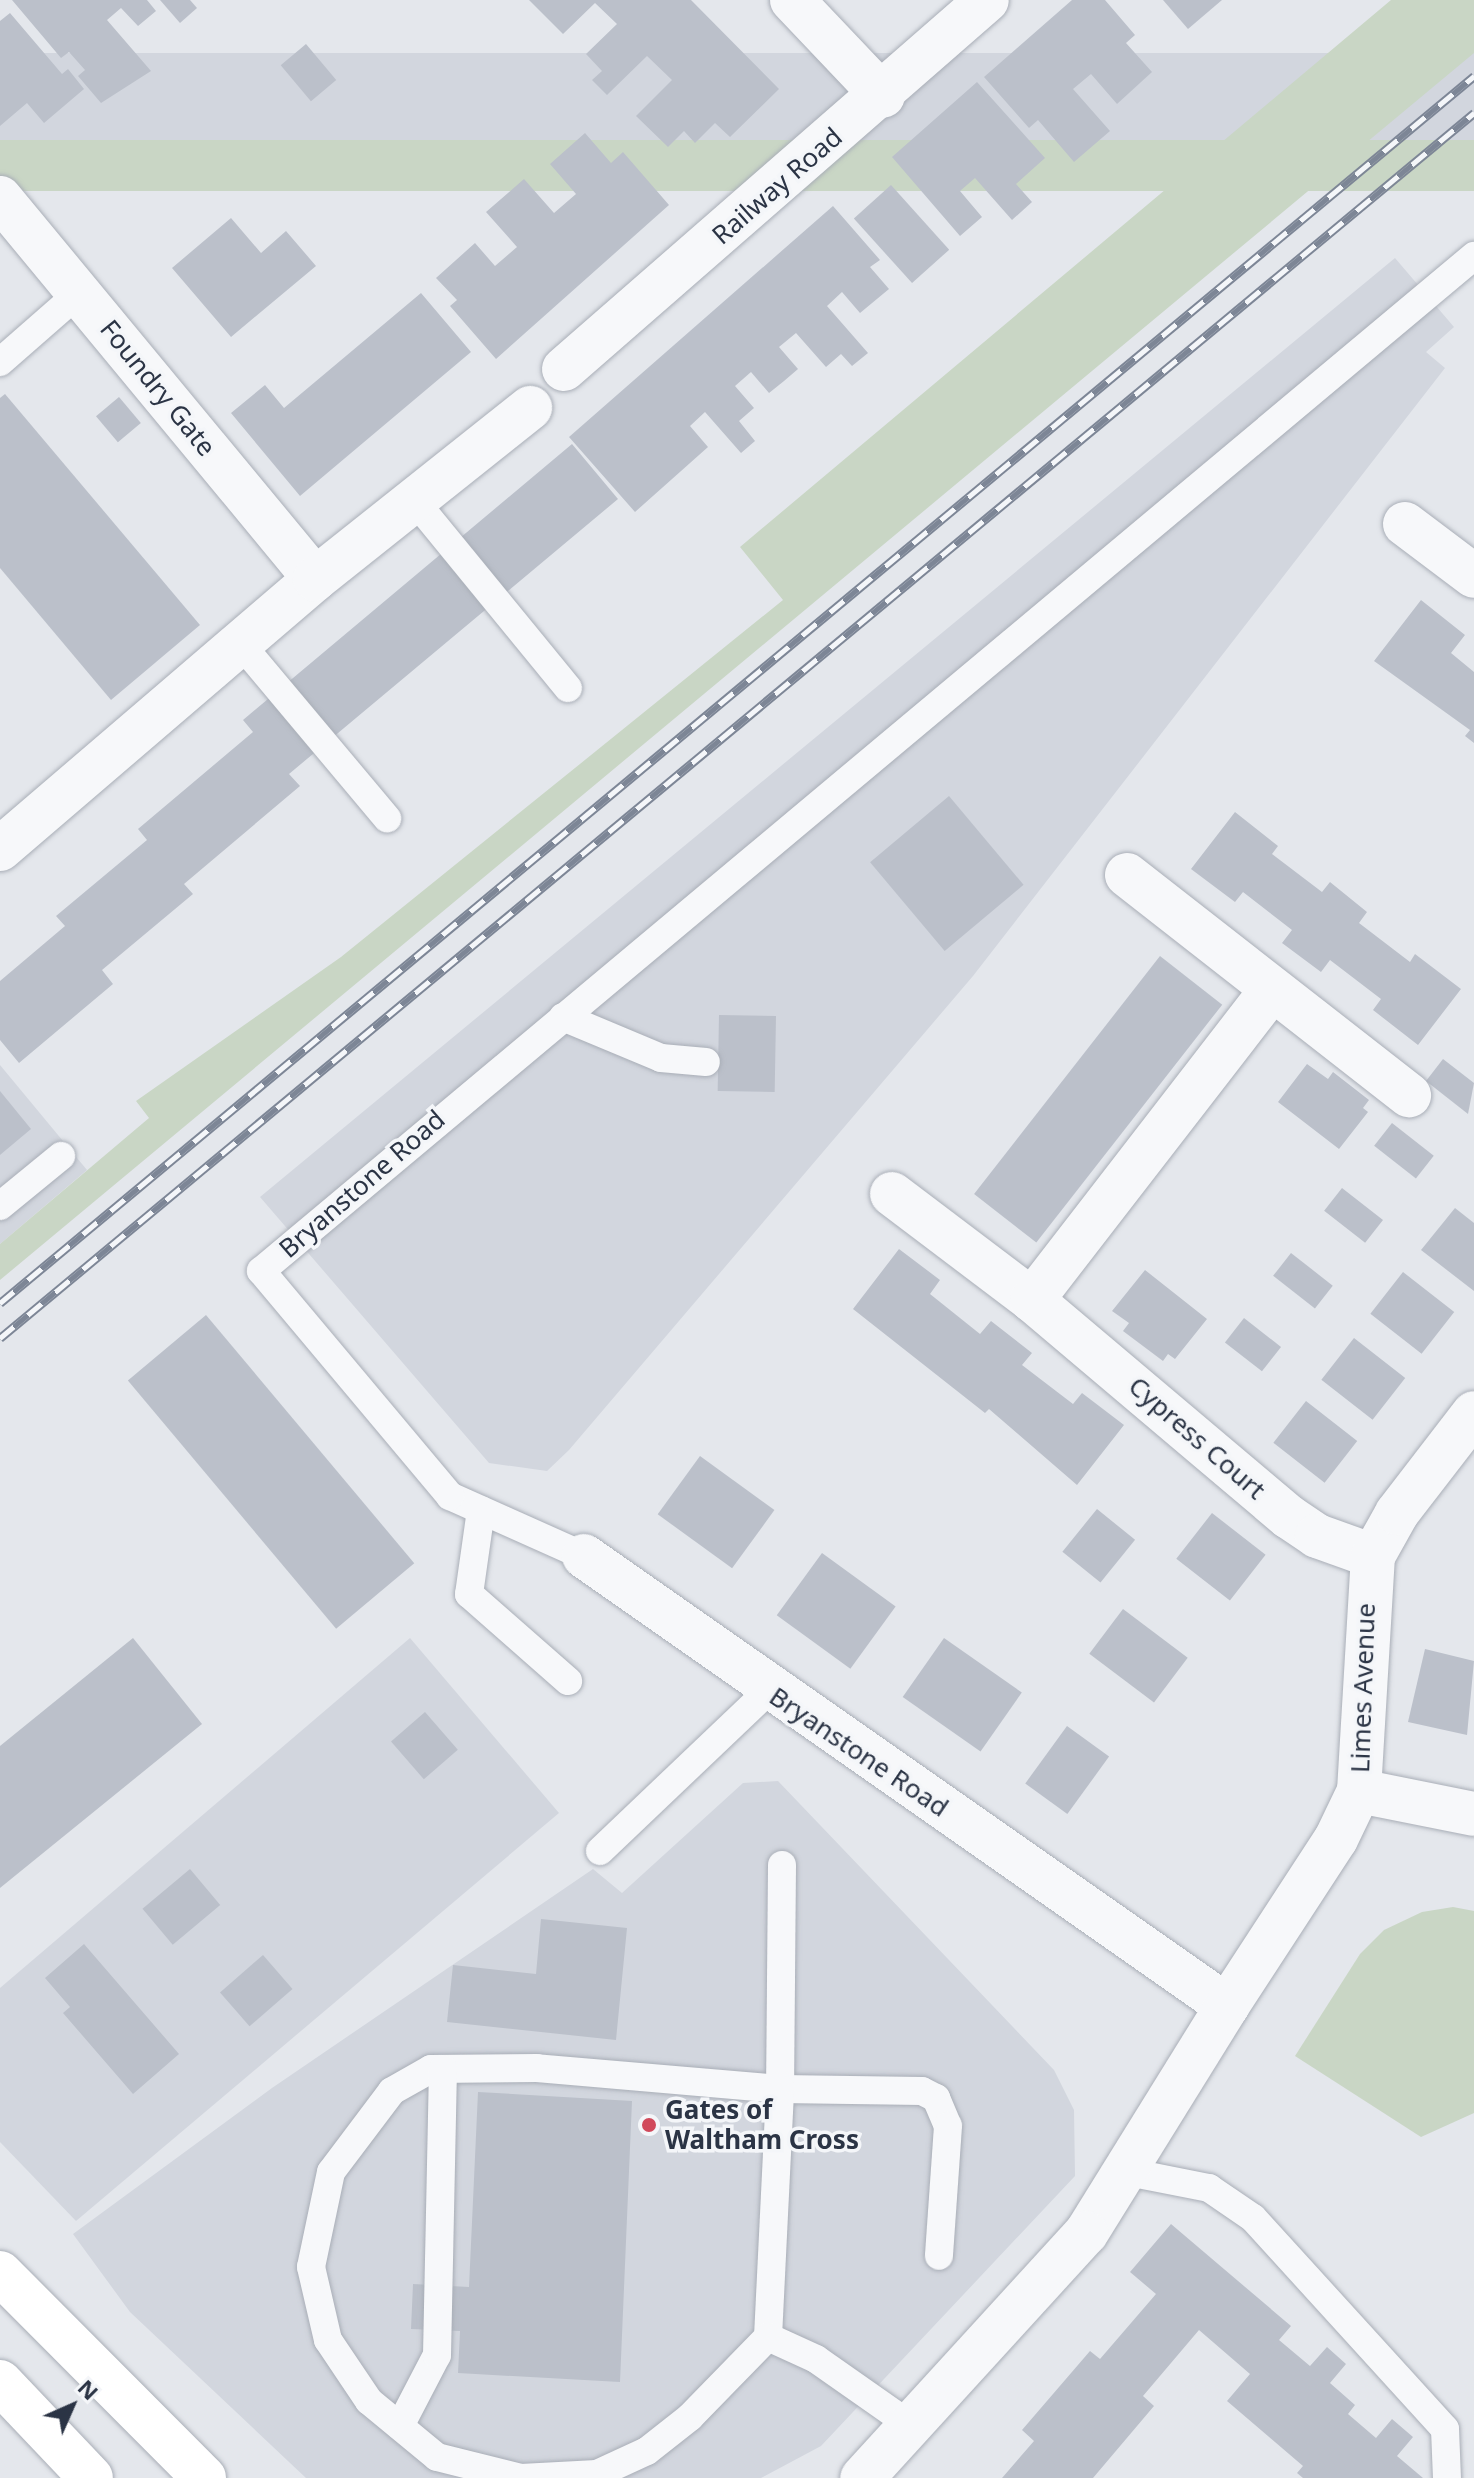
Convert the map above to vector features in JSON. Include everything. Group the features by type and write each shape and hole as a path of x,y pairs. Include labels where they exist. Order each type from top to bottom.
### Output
{"main road":[{"path":"0,2273 204,2478"},
{"path":"0,2382 91,2478"}],"street":[{"path":"792,0 883,96"},
{"name":"Railway Road","path":"564,369 883,96 987,0"},
{"name":"Foundry Gate","path":"0,198 315,579"},
{"path":"0,849 315,579 530,408"},
{"path":"1405,524 1474,576"},
{"path":"1127,875 1409,1095"},
{"path":"1032,1300 1272,989"},
{"name":"Cypress Court","path":"892,1194 1032,1300 1289,1517 1317,1536 1373,1556"},
{"name":"Limes Avenue","path":"1227,2006 1336,1839 1359,1791 1373,1556 1397,1513 1474,1413"},
{"name":"Bryanstone Road","path":"584,1556 768,1691 1227,2006"},
{"path":"1359,1791 1474,1814"},
{"path":"876,2474 913,2427 1086,2233 1128,2172 1227,2006"}],"lane":[{"path":"706,1062 661,1058 563,1017 828,802 1474,256"},
{"path":"0,362 80,292"},
{"path":"414,500 568,688"},
{"path":"240,643 387,818"},
{"name":"Bryanstone Road","path":"563,1017 464,1097 261,1271 450,1496 584,1556"},
{"path":"0,1206 61,1156"},
{"path":"481,1510 469,1594 568,1681"},
{"path":"600,1851 768,1691"},
{"path":"782,1865 780,2089 768,2337 680,2425 647,2451 597,2474 521,2478 437,2457 369,2401 328,2340 311,2267 331,2172 392,2091 431,2069 537,2068 780,2089 922,2091 936,2098 948,2126 939,2256"},
{"path":"400,2426 437,2355 443,2069"},
{"path":"1128,2172 1209,2188 1253,2218 1445,2429 1447,2478"},
{"path":"768,2337 816,2359 913,2427"}],"shaded area":[{"path":"0,53 1474,53 1474,140 0,140"},
{"path":"1395,258 1454,327 1426,352 1445,368 973,976 569,1450 547,1471 489,1463 260,1197"},
{"path":"0,1065 87,1170 0,1244"},
{"path":"410,1638 559,1813 76,2221 0,2142 0,1988"},
{"name":"Gates of Waltham Cross","path":"778,1781 1054,2070 1074,2110 1075,2176 821,2446 761,2478 306,2478 130,2312 73,2234 272,2088 593,1869 622,1893 743,1783"}],"green space":[{"path":"1391,0 1474,0 1474,53 0,1280 0,1244 149,1118 136,1101 341,957 783,600 740,547"},
{"path":"0,140 1474,140 1474,191 0,191"},
{"path":"1453,1907 1474,1911 1474,2113 1421,2137 1295,2056 1360,1954 1384,1930 1422,1912"}],"building":[{"path":"12,0 147,0 156,11 138,26 121,8 107,20 151,71 101,103 78,76 85,70 69,52 61,58"},
{"path":"160,0 190,0 197,8 180,23"},
{"path":"529,0 691,0 779,89 730,137 715,123 695,143 684,131 668,147 636,116 672,80 647,56 607,95 592,80 602,71 586,54 617,24 595,3 563,34"},
{"path":"1072,0 1105,0 1135,35 1126,43 1152,72 1117,104 1091,74 1073,89 1110,131 1074,162 1038,120 1029,128 984,77"},
{"path":"1163,0 1222,0 1188,29"},
{"path":"10,13 62,74 68,69 84,89 44,123 27,103 0,126 0,21"},
{"path":"306,44 336,80 311,101 281,65"},
{"path":"977,82 1045,158 1016,184 1032,202 1012,220 975,178 960,191 982,217 960,236 892,157"},
{"path":"585,133 611,163 623,152 669,205 496,359 450,306 457,300 436,278 475,243 495,266 517,247 486,212 524,179 554,213 576,194 550,164"},
{"path":"891,185 949,250 912,283 854,218"},
{"path":"833,206 880,260 870,267 889,289 860,313 842,292 827,306 868,353 852,366 841,354 826,367 796,333 779,347 798,369 769,393 751,372 735,386 754,408 739,421 755,441 741,453 705,412 690,426 708,447 635,512 569,437"},
{"path":"231,218 261,253 286,231 316,266 231,337 172,268"},
{"path":"421,293 471,352 300,496 231,413 265,385 284,408"},
{"path":"5,394 200,625 111,700 0,568 0,398"},
{"path":"119,397 141,423 118,442 96,416"},
{"path":"572,444 618,499 289,774 300,786 184,884 193,894 102,970 113,984 19,1063 0,1040 0,981 65,926 56,916 147,840 138,829 253,732 243,720"},
{"path":"1421,600 1465,635 1451,653 1474,672 1474,743 1465,736 1470,730 1374,661"},
{"path":"949,796 1024,885 945,951 870,862"},
{"path":"1235,812 1278,846 1272,854 1322,892 1330,882 1367,912 1359,923 1410,962 1415,954 1461,989 1418,1045 1373,1010 1381,999 1330,960 1321,972 1282,943 1292,930 1243,892 1235,902 1191,869"},
{"path":"1160,956 1222,1005 1036,1243 974,1194"},
{"path":"719,1015 776,1016 775,1092 718,1091"},
{"path":"1443,1059 1474,1083 1468,1114 1426,1081"},
{"path":"1307,1064 1328,1079 1333,1072 1369,1100 1363,1108 1368,1112 1339,1149 1278,1102"},
{"path":"0,1091 31,1129 0,1155"},
{"path":"1392,1123 1434,1156 1416,1178 1374,1146"},
{"path":"1342,1188 1383,1220 1365,1243 1324,1211"},
{"path":"1455,1208 1474,1223 1474,1291 1421,1250"},
{"path":"899,1249 940,1280 930,1294 980,1334 991,1321 1032,1353 1022,1365 1073,1404 1082,1393 1124,1425 1077,1485 989,1409 985,1413 853,1309"},
{"path":"1291,1253 1333,1286 1315,1308 1273,1276"},
{"path":"1145,1270 1207,1319 1175,1359 1168,1354 1163,1361 1123,1331 1129,1323 1112,1311"},
{"path":"1403,1272 1454,1312 1422,1354 1370,1314"},
{"path":"206,1315 414,1563 336,1629 128,1381"},
{"path":"1244,1318 1281,1347 1262,1371 1225,1342"},
{"path":"1354,1338 1405,1378 1373,1420 1321,1380"},
{"path":"1306,1401 1357,1441 1325,1483 1273,1443"},
{"path":"700,1456 774,1510 732,1568 658,1514"},
{"path":"1097,1509 1135,1540 1100,1583 1062,1552"},
{"path":"1212,1513 1266,1555 1230,1601 1176,1559"},
{"path":"822,1553 896,1606 850,1669 777,1615"},
{"path":"1123,1609 1188,1658 1154,1702 1089,1654"},
{"path":"133,1638 202,1724 0,1888 0,1746"},
{"path":"944,1638 1022,1692 981,1751 903,1697"},
{"path":"1425,1649 1474,1661 1467,1735 1408,1722"},
{"path":"425,1712 458,1750 424,1779 391,1742"},
{"path":"1067,1726 1109,1757 1067,1814 1025,1783"},
{"path":"190,1869 220,1905 173,1945 143,1909"},
{"path":"541,1919 627,1928 616,2040 447,2022 453,1965 536,1974"},
{"path":"84,1944 179,2054 133,2094 63,2013 70,2007 45,1978"},
{"path":"263,1955 293,1989 250,2026 220,1992"},
{"path":"478,2092 632,2101 620,2382 458,2373 460,2331 411,2329 413,2284 469,2287"},
{"path":"1171,2224 1291,2326 1279,2340 1310,2366 1327,2347 1346,2364 1330,2383 1355,2405 1348,2414 1376,2438 1392,2419 1413,2437 1397,2456 1423,2478 1303,2478 1297,2473 1303,2466 1227,2401 1250,2374 1199,2330 1143,2396 1154,2406 1093,2478 1002,2478 1034,2441 1022,2430 1090,2351 1100,2359 1156,2294 1130,2272"}],"railway":[{"path":"0,1303 1474,76"},
{"path":"0,1338 1474,113"}],"place":[{"name":"Gates of Waltham Cross","path":"649,2125"}]}
